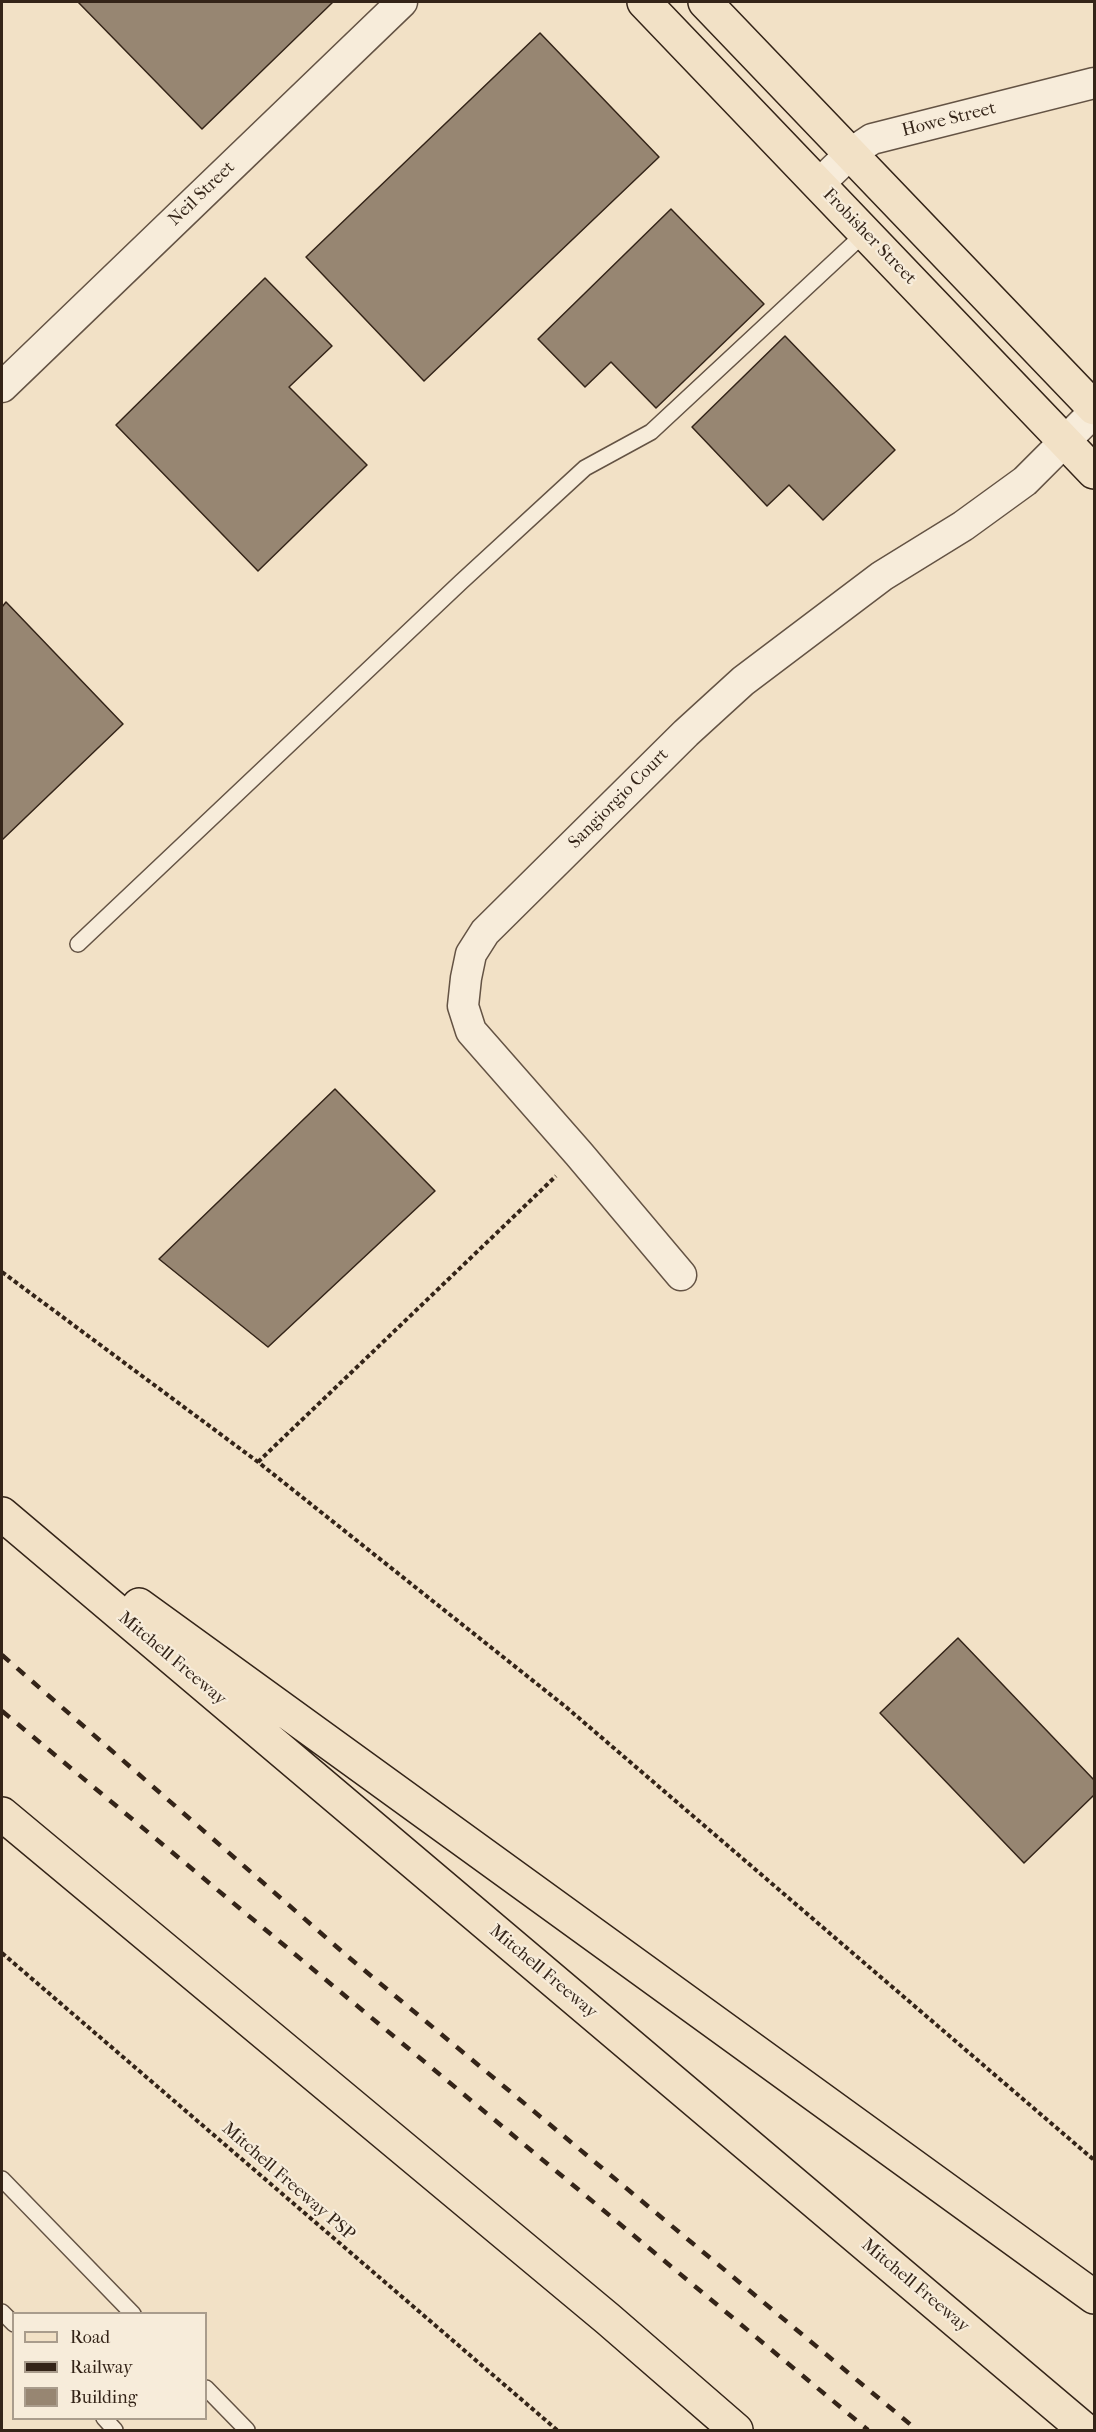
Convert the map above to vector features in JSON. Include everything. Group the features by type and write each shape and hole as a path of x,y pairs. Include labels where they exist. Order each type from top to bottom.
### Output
{"main road":[{"name":"Frobisher Street","path":"644,2 1095,472"},
{"path":"705,2 1095,410"},
{"path":"2,1505 1095,2297"},
{"name":"Mitchell Freeway","path":"2,1514 1085,2430"},
{"path":"2,1814 608,2319 736,2430"},
{"path":"608,2319 709,2430"}],"street":[{"name":"Neil Street","path":"2,387 402,2"},
{"name":"Howe Street","path":"818,185 851,153 872,139 1095,83"},
{"name":"Sangiorgio Court","path":"681,1275 471,1031 463,1006 471,954 485,932 686,733 743,681 882,576 963,526 1025,481 1095,410"}],"lane":[{"path":"78,944 585,468 651,432 865,233"},
{"path":"2,2179 132,2312"},
{"path":"207,2389 247,2430"}],"path":[{"path":"258,1462 579,1154"},
{"path":"2,1272 258,1462 566,1707 1095,2160"},
{"name":"Mitchell Freeway PSP","path":"2,1953 557,2430"}],"building":[{"path":"78,2 333,2 202,129"},
{"path":"540,33 659,157 424,381 306,257"},
{"path":"671,209 764,304 656,408 611,362 585,387 538,339"},
{"path":"265,278 332,346 289,387 367,465 258,571 116,425"},
{"path":"785,336 895,450 823,520 789,485 767,506 692,427"},
{"path":"6,602 123,724 2,840 2,607"},
{"path":"335,1089 435,1191 268,1347 159,1259"},
{"path":"958,1638 1094,1780 1094,1795 1024,1863 880,1713"}],"railway":[{"path":"2,1655 346,1955 917,2430"},
{"path":"2,1711 868,2430"}]}
